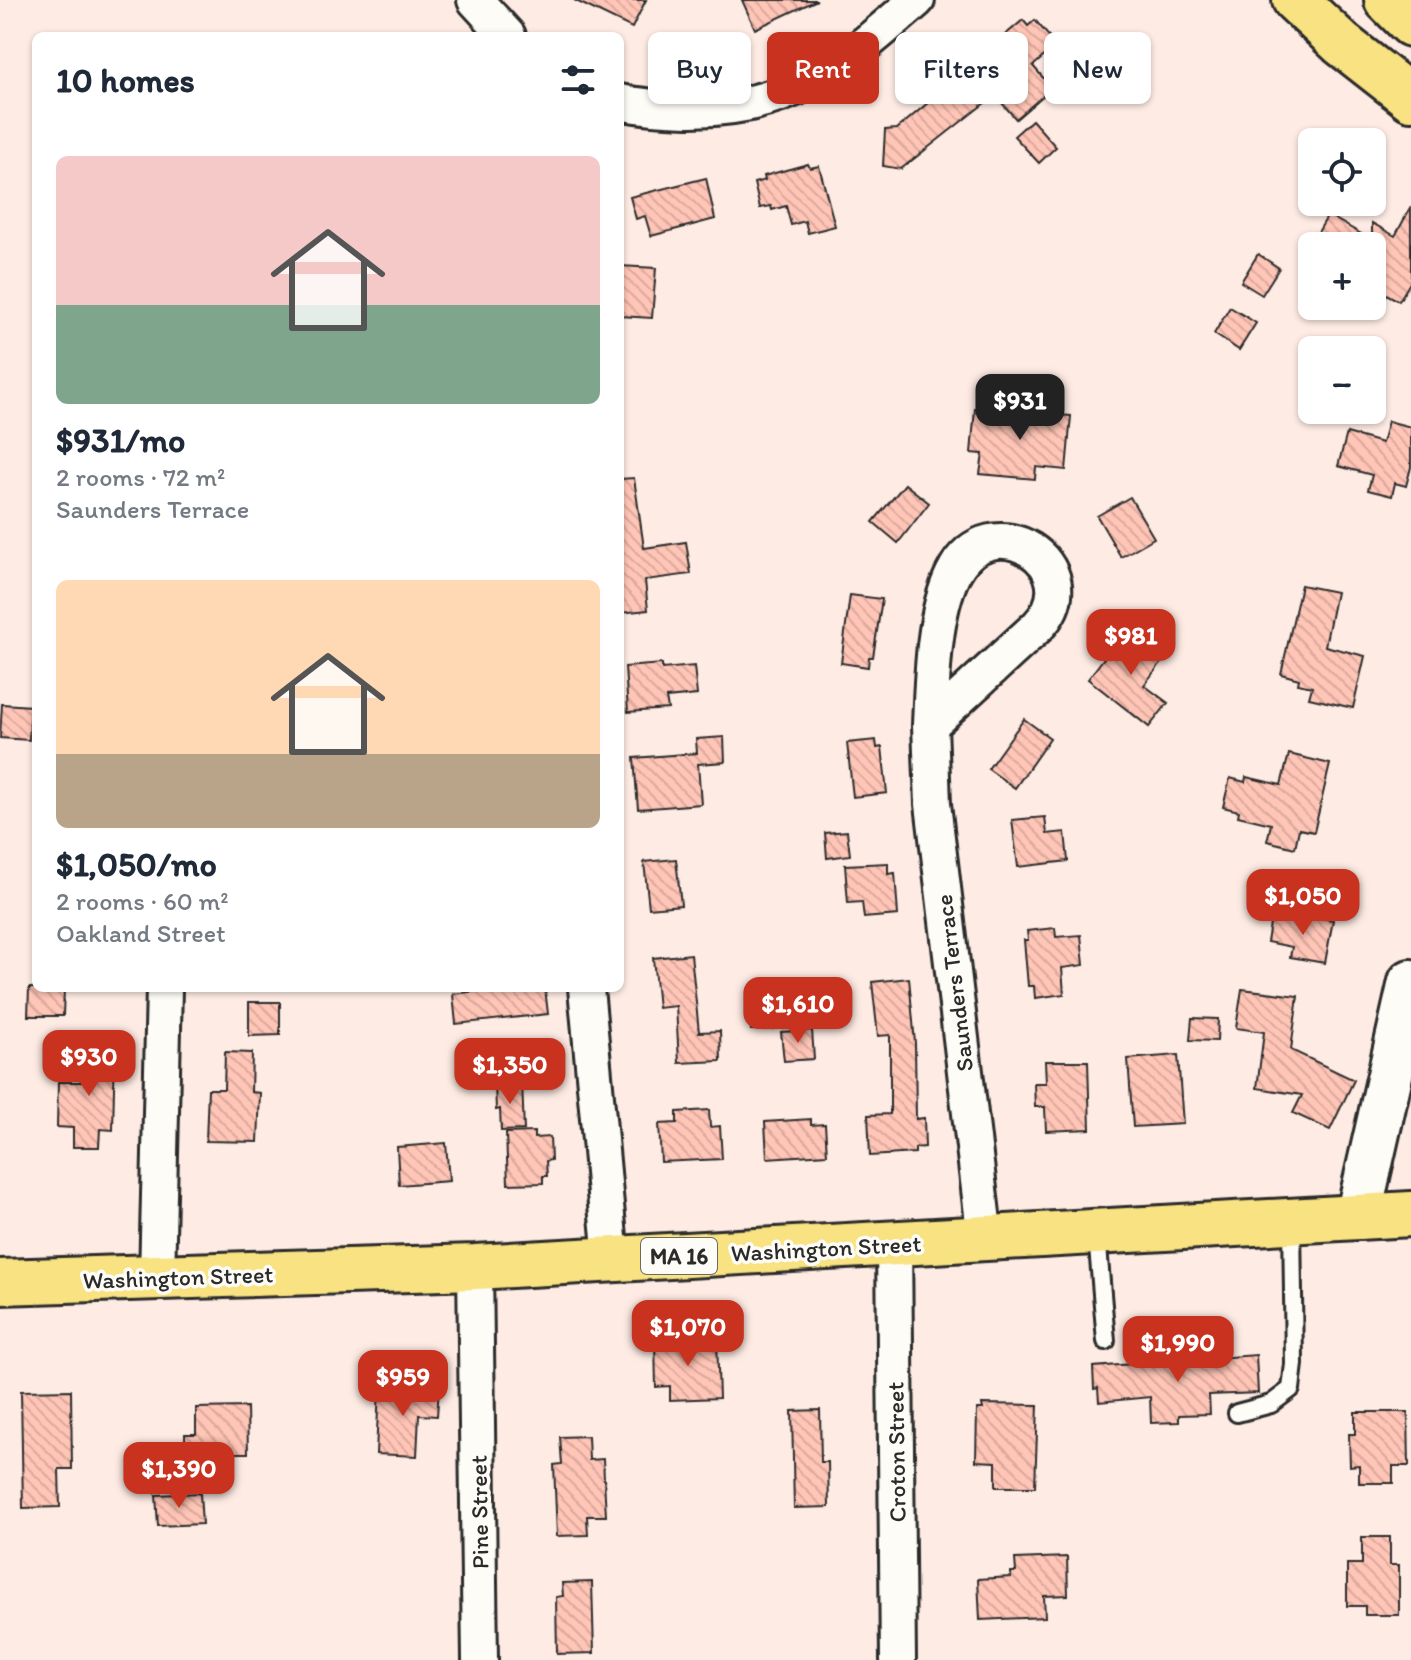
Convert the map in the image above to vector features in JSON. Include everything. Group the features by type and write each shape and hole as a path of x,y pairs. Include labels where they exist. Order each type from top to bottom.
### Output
{"main road":[{"path":"1295,0 1342,44 1411,98"},
{"path":"1333,0 1411,82"},
{"path":"1387,0 1411,24"},
{"name":"Washington Street","path":"0,1282 475,1267 1411,1214"}],"street":[{"path":"475,0 504,32"},
{"path":"624,103 661,108 704,109 739,107 770,99 840,64 917,0"},
{"name":"Saunders Terrace","path":"930,725 1038,626 1052,608 1055,599 1052,576 1033,552 1011,541 987,541 966,554 958,564 947,588 931,688 930,725 933,804 985,1239"},
{"path":"1358,1217 1411,982"},
{"path":"157,1278 164,992"},
{"path":"586,992 611,1259"},
{"name":"Croton Street","path":"894,1243 898,1660"},
{"name":"Pine Street","path":"475,1267 480,1660"}],"lane":[{"path":"1237,1413 1271,1404 1291,1389 1294,1364 1292,1221"},
{"path":"1097,1233 1106,1341"}],"building":[{"path":"574,0 646,0 632,28"},
{"path":"742,0 817,0 755,29"},
{"path":"1023,20 1028,26 1035,20 1045,32 1044,56 1033,66 1044,79 1044,95 1016,119 1003,104 1028,104 1028,32 1009,32"},
{"path":"927,104 984,104 901,169 883,166 885,130 897,129"},
{"path":"1032,120 1056,147 1039,163 1014,136"},
{"path":"808,164 810,168 819,166 835,226 808,233 805,221 791,225 786,206 772,210 771,206 760,208 754,183 765,180 764,176"},
{"path":"706,178 715,219 651,236 645,216 636,219 630,197"},
{"path":"1411,207 1411,281 1399,301 1386,294 1386,232 1372,232 1372,223 1395,236"},
{"path":"1330,216 1358,232 1318,232"},
{"path":"1258,254 1279,268 1262,295 1241,282"},
{"path":"624,266 656,268 652,318 624,316"},
{"path":"1230,307 1256,323 1239,350 1214,334"},
{"path":"975,409 1071,416 1066,470 1036,467 1035,479 980,474 983,454 971,453"},
{"path":"1388,421 1411,427 1411,467 1406,486 1395,483 1392,496 1368,490 1372,475 1338,466 1347,433 1382,443"},
{"path":"634,478 644,548 686,542 691,574 645,580 648,610 624,613 624,479"},
{"path":"905,484 929,503 898,543 873,522"},
{"path":"1130,497 1154,538 1121,557 1097,516"},
{"path":"1301,585 1336,592 1325,646 1365,656 1353,708 1309,698 1312,687 1298,684 1299,679 1281,674"},
{"path":"850,595 882,599 873,657 869,657 868,667 841,663"},
{"path":"1126,629 1164,659 1144,685 1168,703 1149,727 1088,679"},
{"path":"662,664 662,669 694,666 697,695 666,698 668,709 628,712 625,667"},
{"path":"2,704 31,706 29,740 0,738"},
{"path":"1024,719 1050,738 1015,788 988,769"},
{"path":"724,737 725,762 698,764 701,804 638,809 634,758 697,753 696,739"},
{"path":"876,740 877,748 882,747 887,793 853,797 847,743"},
{"path":"1289,754 1330,764 1314,832 1299,829 1295,848 1267,841 1271,824 1238,816 1239,811 1223,807 1230,778 1245,782 1246,777 1281,785"},
{"path":"1045,817 1047,834 1065,832 1068,861 1018,867 1012,820"},
{"path":"847,831 850,855 827,858 825,833"},
{"path":"676,859 681,905 649,908 644,862"},
{"path":"888,863 888,874 895,873 898,915 864,918 862,902 848,903 845,865"},
{"path":"1296,914 1333,920 1325,963 1290,957 1292,947 1267,942 1271,918 1294,923"},
{"path":"1055,928 1056,937 1081,935 1084,965 1062,968 1064,994 1035,998 1034,986 1028,986 1024,940 1028,940 1027,931"},
{"path":"691,954 699,1032 720,1031 721,1061 679,1063 676,1006 658,1008 653,958"},
{"path":"909,978 915,1043 916,1119 924,1118 925,1147 915,1148 915,1153 870,1156 868,1115 890,1114 890,1035 878,1036 872,982"},
{"path":"29,988 32,992 64,992 63,1016 28,1016"},
{"path":"1242,989 1298,996 1291,1050 1354,1080 1330,1130 1293,1113 1302,1095 1257,1088 1264,1032 1236,1028"},
{"path":"545,992 548,1014 456,1024 453,994"},
{"path":"249,1002 280,1002 280,1035 249,1036"},
{"path":"772,1004 773,1029 751,1030 749,1005"},
{"path":"1192,1018 1218,1019 1217,1041 1190,1040"},
{"path":"812,1030 814,1059 784,1061 781,1032"},
{"path":"81,1047 115,1048 113,1130 100,1129 99,1147 73,1147 73,1128 57,1127 58,1082 81,1082"},
{"path":"225,1052 252,1053 251,1092 260,1093 258,1142 206,1141 208,1089 224,1089"},
{"path":"1178,1055 1183,1124 1133,1127 1128,1059"},
{"path":"1045,1061 1088,1061 1090,1129 1046,1131 1045,1107 1035,1107 1034,1083 1046,1083"},
{"path":"522,1083 524,1130 501,1131 495,1084"},
{"path":"709,1110 710,1127 720,1126 722,1159 661,1162 659,1124 677,1123 677,1112"},
{"path":"811,1119 811,1125 825,1124 827,1154 767,1158 765,1122"},
{"path":"534,1132 534,1138 550,1137 551,1160 546,1161 547,1176 543,1176 543,1183 508,1184 506,1133"},
{"path":"446,1143 449,1181 399,1185 397,1147"},
{"path":"717,1339 719,1398 670,1400 670,1386 656,1387 655,1341"},
{"path":"1256,1355 1258,1393 1209,1395 1210,1414 1179,1415 1179,1422 1151,1423 1150,1397 1099,1402 1098,1388 1094,1389 1093,1367"},
{"path":"379,1388 439,1388 437,1416 419,1415 417,1456 376,1454"},
{"path":"71,1390 72,1469 59,1469 60,1507 23,1508 21,1391"},
{"path":"982,1404 1038,1405 1035,1487 996,1487 996,1462 976,1461 977,1409 983,1409"},
{"path":"247,1407 248,1453 227,1453 228,1479 186,1479 185,1434 196,1434 196,1408"},
{"path":"820,1410 821,1462 828,1462 829,1507 794,1508 792,1411"},
{"path":"1355,1412 1408,1412 1409,1466 1393,1466 1393,1483 1359,1483 1359,1465 1350,1466 1349,1434 1355,1434"},
{"path":"588,1436 589,1460 603,1459 606,1516 587,1516 588,1535 557,1536 554,1465 562,1464 560,1437"},
{"path":"200,1493 202,1524 158,1526 156,1495"},
{"path":"1362,1537 1390,1537 1390,1565 1399,1565 1399,1615 1365,1615 1365,1606 1347,1606 1347,1564 1362,1564"},
{"path":"1067,1557 1068,1595 1044,1596 1045,1617 980,1620 978,1579 1011,1577 1011,1572 1016,1572 1015,1559"},
{"path":"592,1582 594,1653 557,1654 556,1597 563,1596 562,1583"}]}
